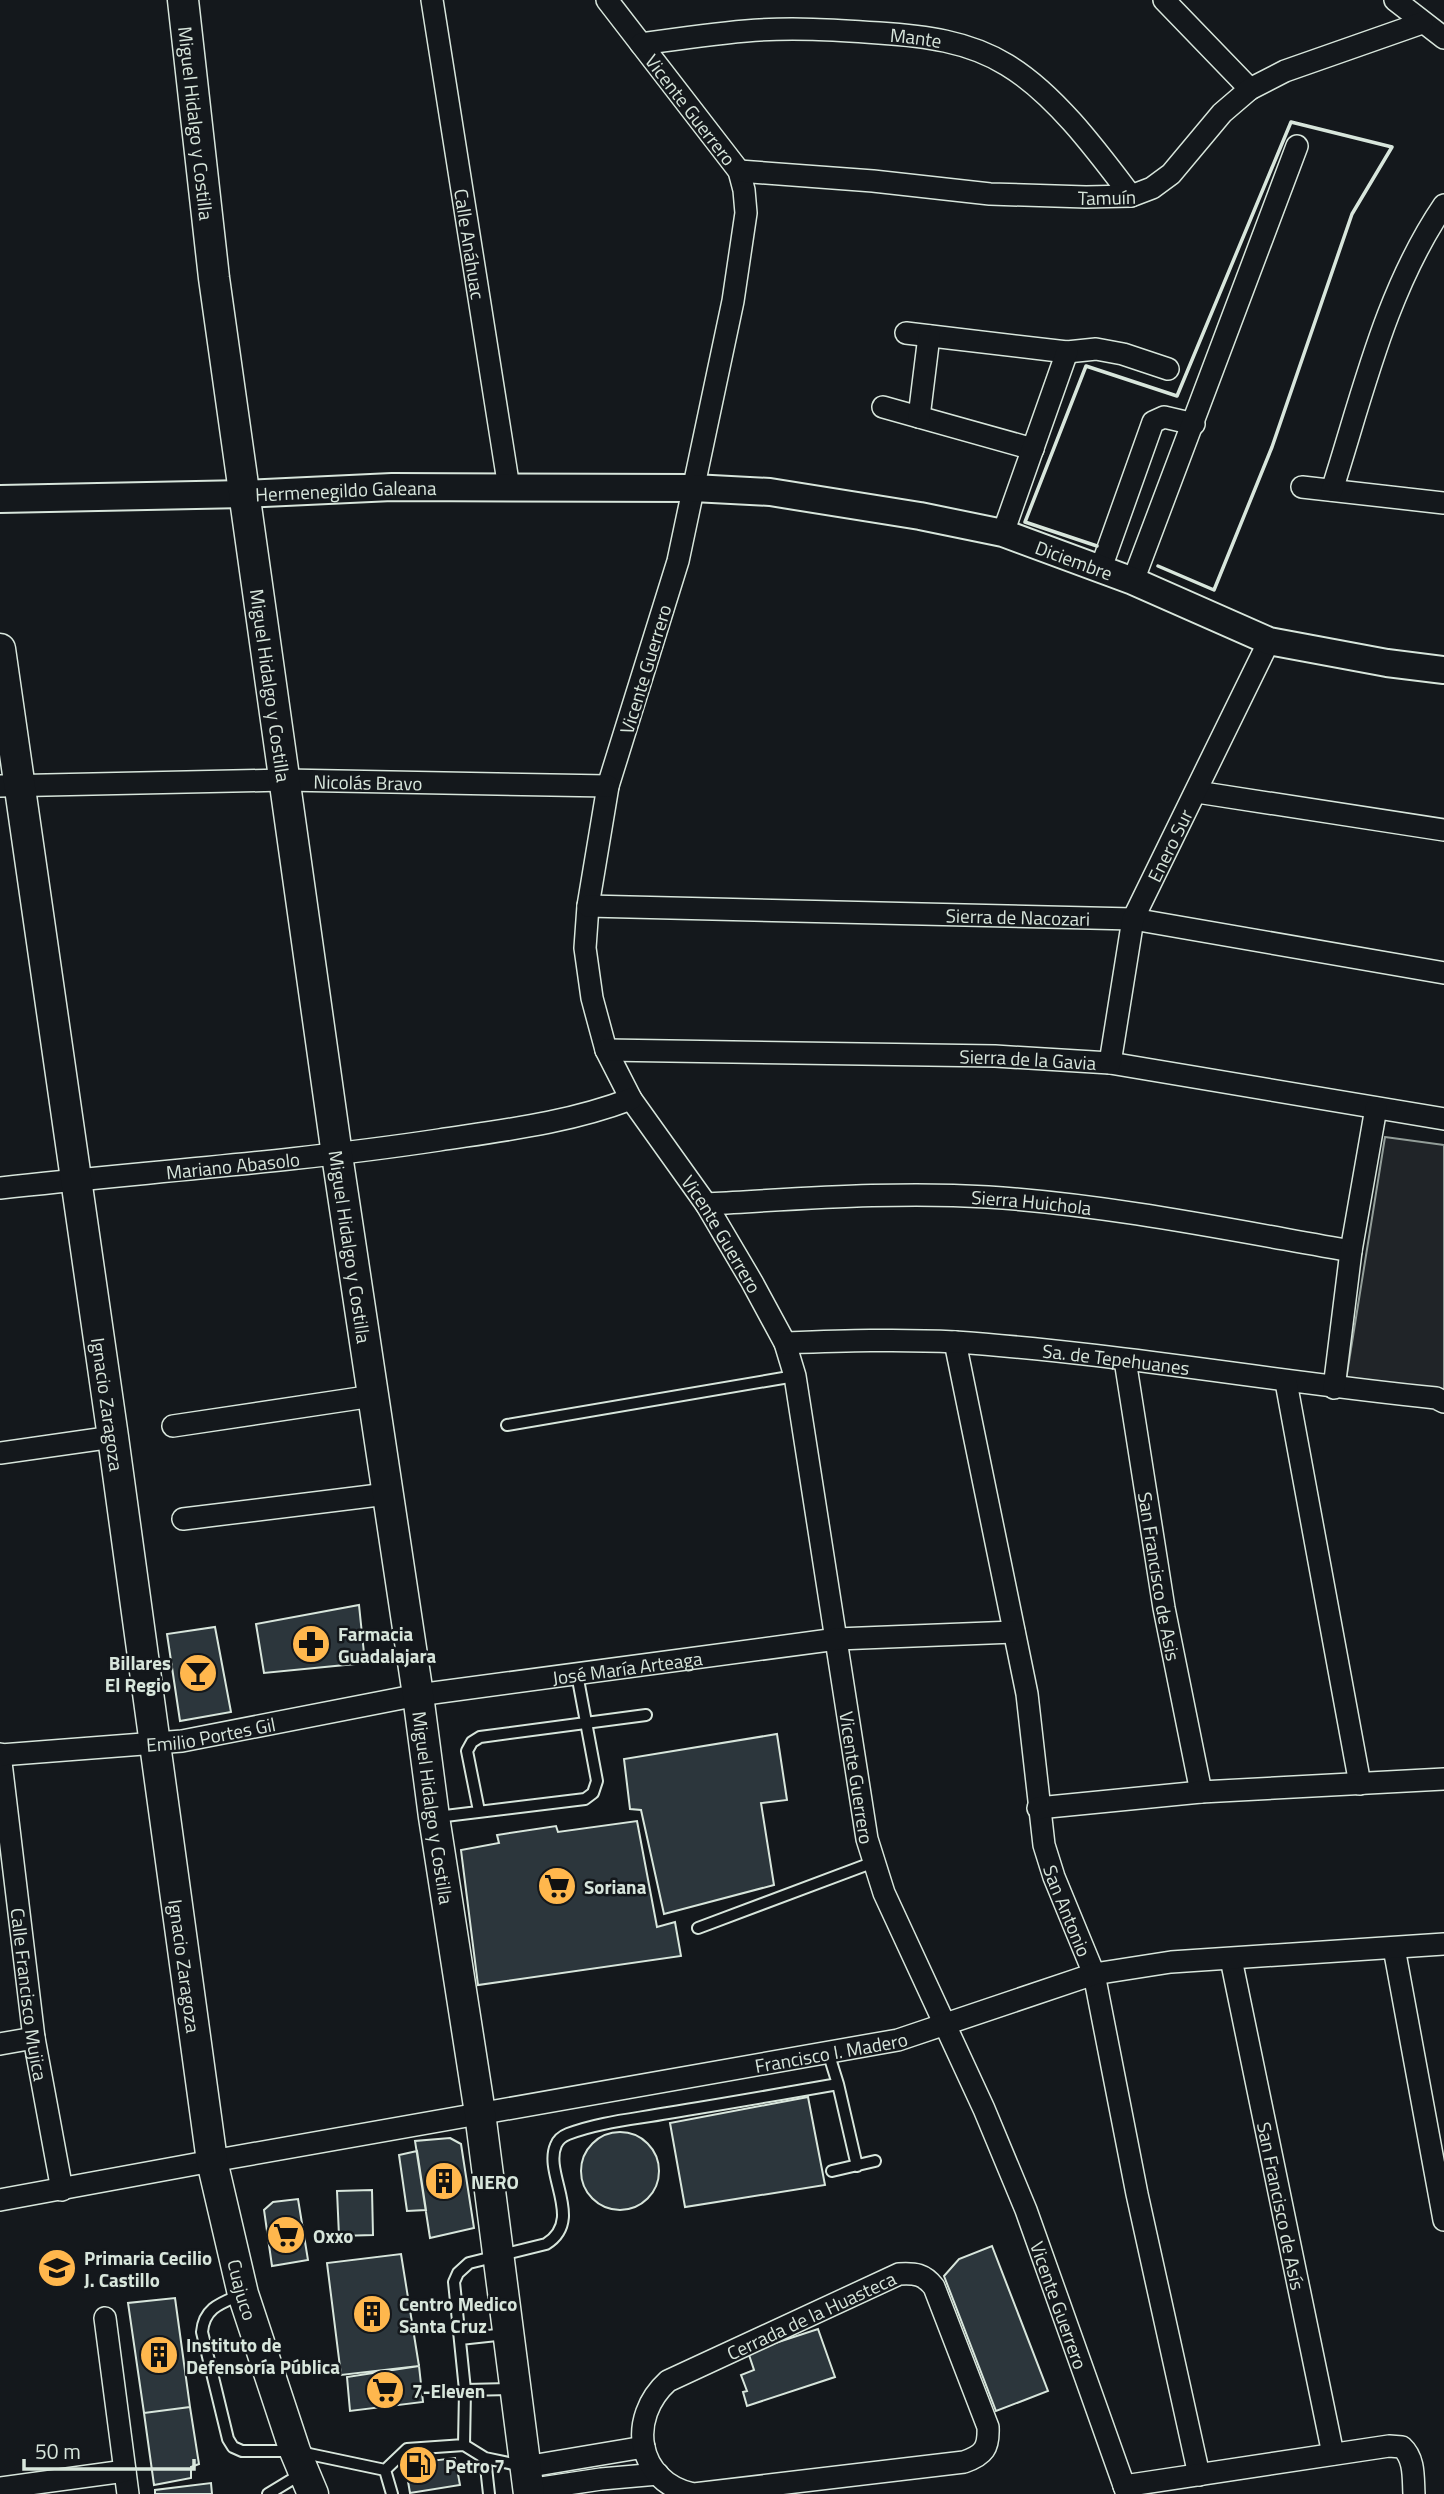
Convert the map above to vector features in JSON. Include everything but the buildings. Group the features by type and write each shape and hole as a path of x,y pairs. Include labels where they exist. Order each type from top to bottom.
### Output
{"main road":[{"name":"Miguel Hidalgo y Costilla","path":"183,0 214,278 337,1155 480,2113 524,2486"},
{"name":"Ignacio Zaragoza","path":"0,649 9,786 75,1180 113,1437 212,2161"},
{"name":"Cuajuco","path":"212,2161 243,2294 304,2473"}],"street":[{"name":"Calle Anáhuac","path":"432,0 509,488"},
{"name":"Vicente Guerrero","path":"607,0 739,172 746,213 741,256 678,561 608,786 588,906 585,948 592,998 606,1049 631,1098 706,1204 785,1343 794,1376 867,1839 884,1893 946,2025 1026,2210 1125,2490"},
{"path":"1164,0 1251,89"},
{"path":"1395,0 1444,38"},
{"name":"Tamuín","path":"739,172 873,181 990,194 1131,196 1153,188 1171,174 1222,113 1251,89 1285,71 1422,23"},
{"name":"Mante","path":"640,44 749,30 815,30 922,36 968,46 1007,65 1037,88 1072,123 1131,196"},
{"path":"1133,581 1297,146"},
{"path":"1332,490 1391,306 1408,266 1444,205"},
{"path":"906,333 1067,352 1096,349 1123,354 1168,369"},
{"path":"919,417 929,336"},
{"path":"1003,533 1067,352"},
{"path":"883,407 1033,449"},
{"path":"1101,568 1153,422 1164,417 1194,424"},
{"path":"1302,486 1444,503"},
{"name":"Hermenegildo Galeana","path":"0,499 245,494 392,487 693,488"},
{"name":"Diciembre","path":"693,488 770,492 920,516 1003,533 1101,568 1269,641 1387,663 1444,670"},
{"name":"Enero Sur","path":"1110,1063 1133,919 1269,641"},
{"name":"Nicolás Bravo","path":"9,786 285,780 608,786"},
{"path":"1197,792 1444,830"},
{"name":"Sierra de Nacozari","path":"588,906 1133,919 1444,973"},
{"name":"Sierra de la Gavia","path":"606,1049 995,1056 1110,1063 1444,1119"},
{"name":"Mariano Abasolo","path":"0,1188 337,1155 553,1122 594,1113 631,1098"},
{"path":"1334,1388 1351,1251 1376,1108"},
{"name":"Sierra Huichola","path":"706,1204 915,1194 990,1197 1094,1207 1351,1251"},
{"name":"Sa. de Tepehuanes","path":"785,1343 869,1340 955,1342 1436,1398 1444,1402"},
{"name":"San Antonio","path":"955,1342 1014,1632 1032,1734 1044,1846 1094,1974 1140,2207 1199,2475"},
{"name":"San Francisco de Asis","path":"1125,1360 1164,1608 1201,1792"},
{"path":"1286,1382 1360,1784"},
{"path":"173,1426 373,1395"},
{"path":"0,1452 113,1437"},
{"path":"183,1519 387,1494"},
{"name":"José María Arteaga","path":"418,1695 836,1639 1014,1632"},
{"name":"Emilio Portes Gil","path":"0,1754 182,1741 418,1695"},
{"name":"Calle Francisco Mujica","path":"0,1754 9,1901 62,2190"},
{"path":"1038,1808 1201,1792 1444,1779"},
{"name":"Francisco I. Madero","path":"0,2200 898,2040 1094,1974 1171,1962 1444,1944"},
{"path":"1394,1948 1444,2220"},
{"name":"San Francisco de Asís","path":"1231,1959 1334,2455"},
{"path":"0,2044 34,2038"},
{"name":"Cerrada de la Huasteca","path":"644,2446 642,2431 649,2402 668,2381 899,2274 914,2273 926,2277 934,2287 988,2427 989,2440 986,2450 977,2458 964,2462 694,2494 679,2491 658,2474"},
{"path":"105,2318 128,2494"},
{"path":"644,2446 649,2461 658,2474 524,2486 644,2446"},
{"path":"1125,2490 1199,2475 1390,2446 1402,2447 1412,2461 1414,2494"},
{"path":"0,2488 125,2472"}],"lane":[{"path":"507,1425 794,1376"},
{"path":"434,1817 585,1799 593,1793 597,1781 577,1674"},
{"path":"479,1811 467,1751 472,1742 480,1737 646,1715"},
{"path":"698,1928 874,1862"},
{"path":"828,2052 857,2166"},
{"path":"464,2445 465,2390 454,2282 458,2273 469,2263 546,2244 557,2237 563,2216 554,2153 557,2143 565,2135 607,2124 838,2084"},
{"path":"832,2171 875,2161"},
{"path":"243,2294 215,2306 203,2321 202,2332 228,2439 233,2447 304,2473 385,2470 407,2449 464,2445 524,2486"},
{"path":"460,2339 508,2334"},
{"path":"465,2390 514,2389"},
{"path":"485,2458 488,2494"},
{"path":"385,2470 392,2494"},
{"path":"268,2494 304,2473"}],"shaded area":[{"path":"1385,1137 1444,1145 1444,1392 1346,1380"}],"wall":[{"path":"1097,546 1025,522 1086,366 1177,396 1291,122 1392,147 1352,214 1272,447 1214,590 1158,566"}],"place":[{"name":"Farmacia Guadalajara","path":"311,1644"},
{"name":"Billares El Regio","path":"198,1673"},
{"name":"Soriana","path":"557,1886"},
{"name":"NERO","path":"444,2181"},
{"name":"Oxxo","path":"286,2235"},
{"name":"Primaria Cecilio J. Castillo","path":"57,2268"},
{"name":"Centro Medico Santa Cruz","path":"372,2314"},
{"name":"Instituto de Defensoría Pública","path":"159,2355"},
{"name":"7-Eleven","path":"385,2390"},
{"name":"Petro 7","path":"418,2465"}]}
